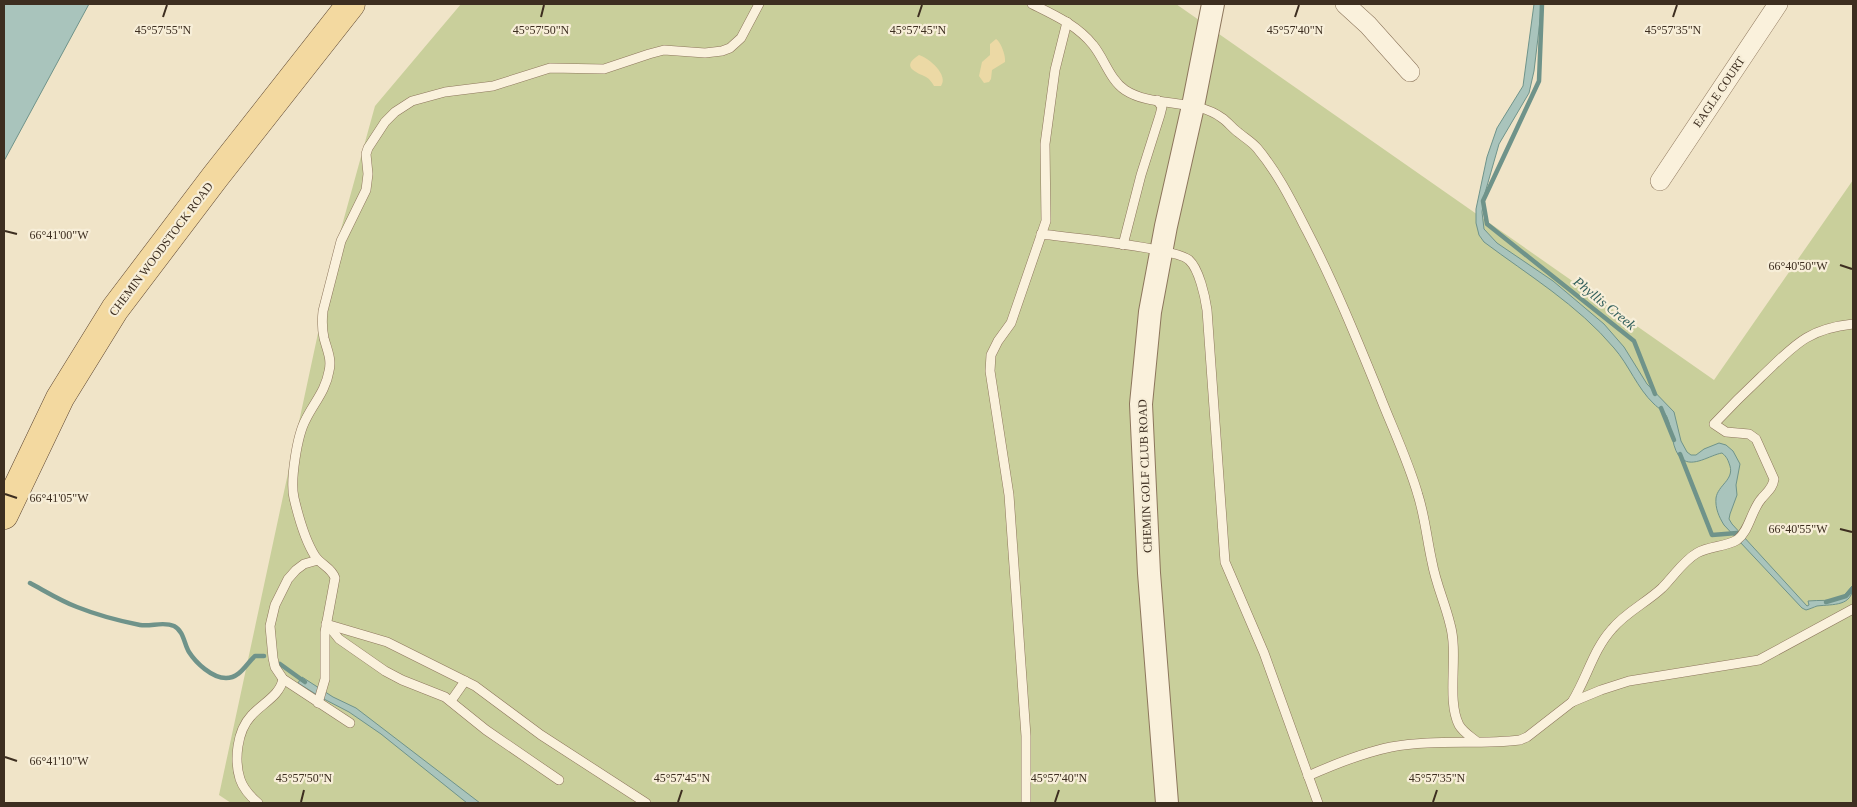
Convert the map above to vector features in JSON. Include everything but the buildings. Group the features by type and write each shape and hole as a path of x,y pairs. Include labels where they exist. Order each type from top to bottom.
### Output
{"main road":[{"name":"CHEMIN WOODSTOCK ROAD","path":"4,515 60,398 115,309 215,177 351,4"}],"street":[{"name":"CHEMIN GOLF CLUB ROAD","path":"1167,803 1149,573 1141,404 1150,312 1213,4"},
{"path":"1345,4 1368,25 1410,72"},
{"name":"EAGLE COURT","path":"1660,181 1778,4"}],"lane":[{"path":"318,701 324,684 326,624 335,578 334,574 318,560 309,545 294,498 294,473 304,421 322,392 329,371 329,353 322,322 338,252 341,241 366,190 368,174 366,154 385,122 395,112 420,98 445,92 493,86 550,68 604,69 664,50 706,53 730,48 741,38 759,4"},
{"path":"1032,4 1067,22 1082,33 1094,45 1120,85 1132,93 1157,100 1193,106 1216,114 1256,146 1284,186 1325,267 1355,335 1418,493 1426,526 1431,561 1453,637 1455,712 1459,724 1476,741"},
{"path":"1026,803 1026,736 1009,495 990,371 991,355 1011,323 1046,221 1045,144 1049,106 1055,70 1067,22"},
{"path":"1123,245 1140,175 1162,107 1157,100"},
{"path":"1041,234 1123,245 1183,256 1188,259 1198,276 1205,296 1225,562 1264,654 1318,803"},
{"path":"1572,702 1581,688 1595,653 1619,621 1657,593 1683,564 1698,552 1740,536 1755,507 1771,487 1774,479 1756,439 1749,434 1726,432 1714,424 1738,398 1799,341 1826,329 1853,324"},
{"path":"318,560 304,564 288,579 271,615 270,640 273,658 275,667 283,679 350,723"},
{"path":"1308,776 1350,758 1392,747 1520,740 1527,737 1572,702 1601,690 1629,681 1759,660 1853,609"},
{"path":"326,624 387,642 465,681 488,694 541,735 646,803"},
{"path":"326,624 339,639 385,671 402,680 438,693 451,701 486,730 559,780"},
{"path":"258,803 249,794 240,780 238,752 240,736 251,716 279,689 283,679"},
{"path":"451,701 465,681"}],"green space":[{"path":"461,4 1176,4 1714,380 1853,180 1853,803 231,803 219,795 338,240 375,106"}],"sand":[{"path":"996,39 1003,49 1005,62 992,70 991,79 989,82 984,83 979,76 982,62 990,55 990,44"},
{"path":"919,55 932,63 940,72 943,82 941,86 934,86 931,81 912,69 910,66 913,59"}],"water":[{"path":"4,4 89,4 4,161"},
{"path":"1534,4 1542,4 1534,71 1529,93 1499,144 1485,193 1482,212 1484,229 1497,243 1553,281 1604,324 1624,347 1647,384 1674,412 1681,441 1687,452 1691,455 1696,455 1704,449 1719,443 1726,445 1733,451 1740,464 1736,485 1737,495 1729,519 1807,606 1809,605 1808,601 1841,599 1853,585 1850,597 1846,601 1806,610 1802,608 1720,519 1716,502 1717,493 1728,479 1731,471 1725,456 1722,453 1717,454 1696,462 1682,459 1674,445 1666,415 1648,398 1614,348 1600,332 1569,304 1484,242 1479,235 1476,223 1476,209 1487,157 1497,128 1523,86"},
{"path":"302,677 333,697 356,708 480,803 467,803 381,734 349,712 298,683"}],"waterway":[{"name":"Phyllis Creek","path":"1542,4 1539,81 1483,201 1487,224 1634,341 1655,394"},
{"name":"Phyllis Creek","path":"1661,408 1674,440"},
{"name":"Phyllis Creek","path":"1680,454 1712,535 1737,533"},
{"path":"30,583 65,602 100,615 140,625 166,624 174,626 182,634 189,652 196,661 210,673 221,677 235,676 255,656 264,656"},
{"name":"Phyllis Creek","path":"1826,602 1846,596 1853,588"},
{"path":"280,664 305,682"}]}
